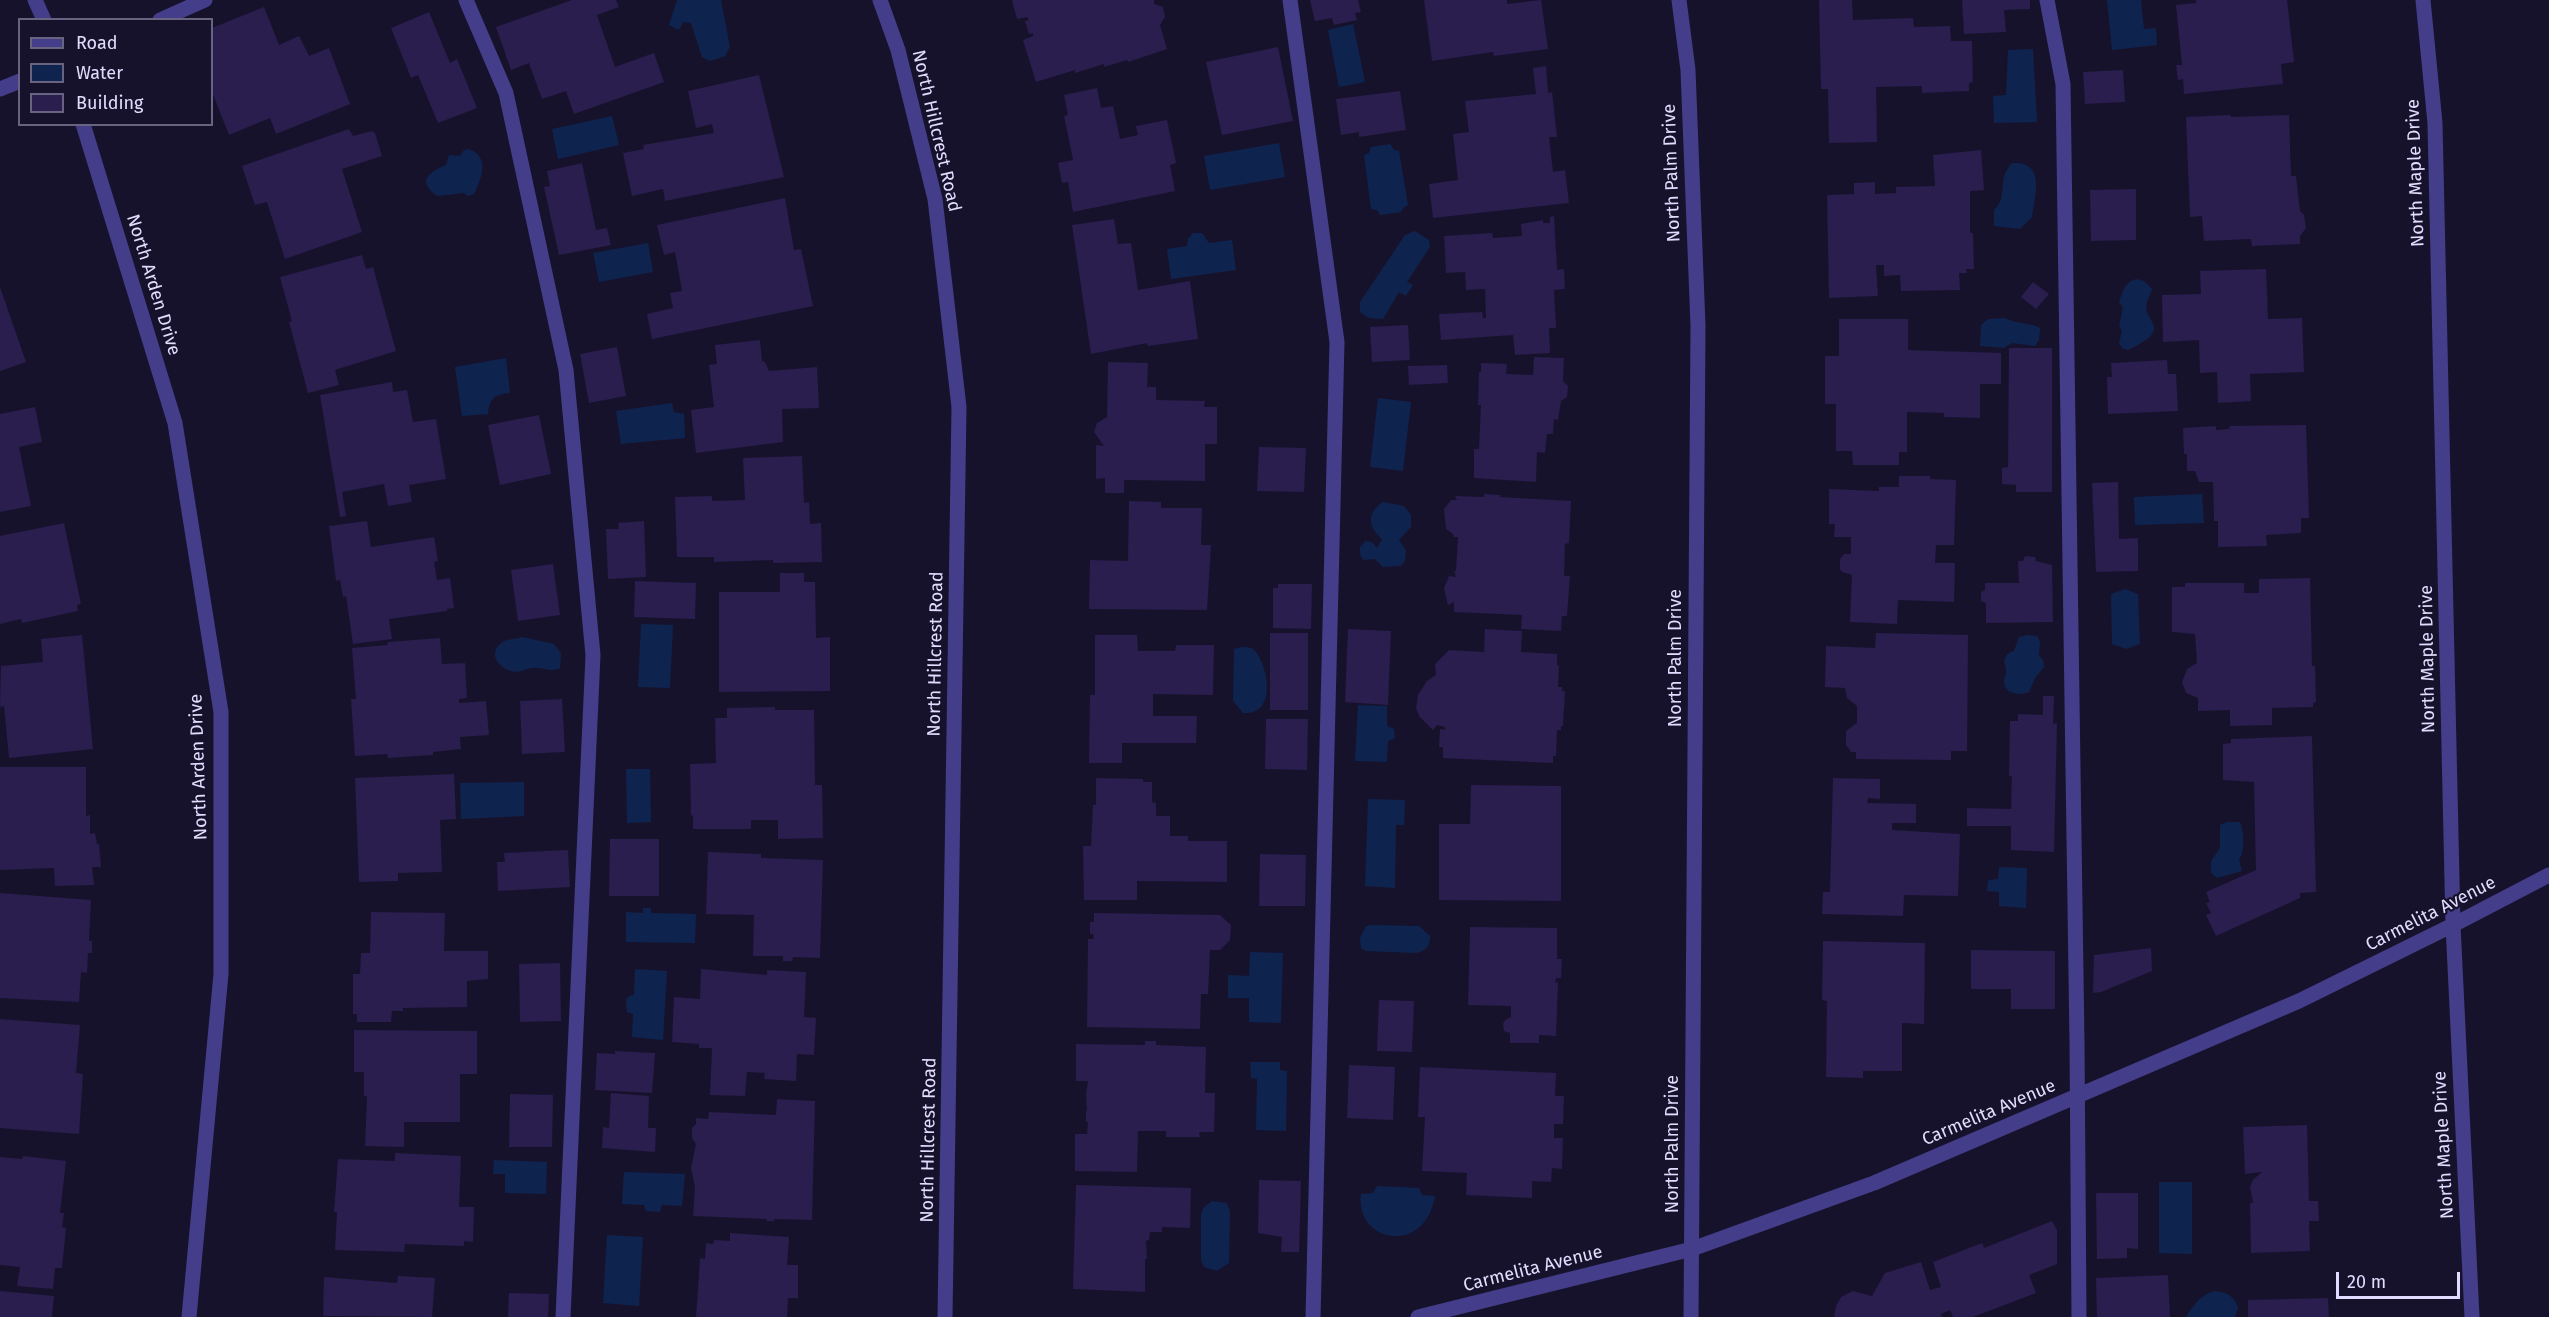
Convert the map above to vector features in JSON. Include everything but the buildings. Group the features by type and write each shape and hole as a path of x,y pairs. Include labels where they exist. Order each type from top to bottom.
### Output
{"street":[{"path":"36,0 43,18"},
{"path":"164,18 205,0"},
{"path":"466,0 506,93 566,370 592,655 563,1317"},
{"name":"North Hillcrest Road","path":"880,0 898,50 935,199 959,407 945,1317"},
{"path":"1290,0 1337,342 1313,1317"},
{"name":"North Palm Drive","path":"1678,0 1688,70 1698,326 1691,1317"},
{"path":"2047,0 2063,84 2079,1317"},
{"name":"North Maple Drive","path":"2423,0 2435,123 2453,925 2472,1317"},
{"path":"0,89 18,82"},
{"name":"North Arden Drive","path":"84,126 175,423 220,712 221,974 189,1317"},
{"name":"Carmelita Avenue","path":"1418,1317 1692,1249 1874,1183 2299,1001 2549,875"}],"water":[{"path":"677,0 721,0 730,47 725,56 710,61 702,57 691,23 683,22 679,30 669,25"},
{"path":"2107,0 2141,0 2144,29 2156,28 2157,45 2112,50"},
{"path":"1353,24 1365,82 1339,87 1328,30"},
{"path":"2033,49 2037,122 1994,123 1993,96 2006,95 2008,50"},
{"path":"612,116 619,145 558,159 552,129"},
{"path":"1279,143 1285,177 1210,190 1204,156"},
{"path":"1390,144 1394,150 1399,151 1408,205 1401,212 1380,215 1377,210 1371,209 1364,155 1369,153 1371,147"},
{"path":"469,149 480,157 482,163 480,181 474,194 437,196 427,185 428,177 446,165 449,155 460,156 463,151"},
{"path":"2012,163 2023,164 2030,168 2036,181 2032,217 2020,229 1994,226 1994,210 2001,199 2007,169"},
{"path":"1415,231 1429,240 1430,247 1407,282 1413,285 1406,296 1399,292 1383,319 1369,318 1360,312 1360,302 1405,235"},
{"path":"1193,233 1202,233 1209,243 1232,240 1236,270 1171,279 1167,249 1187,246 1188,239"},
{"path":"648,243 653,272 599,282 593,253"},
{"path":"2136,279 2144,281 2152,289 2146,309 2154,330 2151,336 2128,350 2122,348 2119,343 2122,331 2119,326 2123,308 2119,302 2127,285"},
{"path":"2005,318 2040,328 2039,340 2035,346 2012,343 2004,348 1980,346 1981,325 1988,319"},
{"path":"506,358 510,393 494,398 488,414 462,416 455,367"},
{"path":"1378,398 1411,402 1403,471 1370,467"},
{"path":"672,403 674,412 684,414 685,438 621,444 616,411"},
{"path":"2202,494 2204,523 2135,525 2134,497"},
{"path":"1383,502 1404,506 1411,515 1411,527 1399,540 1406,550 1405,561 1400,566 1383,567 1375,559 1363,560 1360,554 1360,547 1365,541 1372,542 1377,548 1382,539 1374,530 1371,520 1374,511"},
{"path":"2125,589 2138,594 2140,644 2126,649 2112,644 2111,594"},
{"path":"641,624 673,625 670,688 638,687"},
{"path":"2037,636 2040,642 2039,656 2043,660 2044,667 2035,678 2029,692 2012,693 2004,685 2006,671 2004,661 2007,654 2014,651 2019,637"},
{"path":"522,637 554,644 561,653 560,668 551,670 534,668 515,672 501,666 496,658 496,649 504,641"},
{"path":"1251,648 1257,653 1267,684 1266,696 1262,705 1255,711 1243,713 1233,701 1234,649"},
{"path":"1358,705 1387,706 1387,726 1394,729 1395,738 1388,741 1387,762 1355,761"},
{"path":"626,769 650,769 651,822 627,823"},
{"path":"524,782 524,816 461,819 460,783"},
{"path":"1368,799 1405,800 1404,825 1396,825 1395,888 1365,886"},
{"path":"2227,822 2240,822 2243,847 2239,860 2242,871 2217,878 2211,873 2211,861 2220,848 2220,825"},
{"path":"1999,867 2027,868 2026,908 1999,906 1999,892 1987,891 1988,880 1998,879"},
{"path":"643,908 651,908 651,913 696,914 695,943 626,942 626,912 643,913"},
{"path":"1366,926 1419,926 1430,936 1429,942 1426,949 1417,953 1366,951 1361,948 1360,938"},
{"path":"1250,952 1283,953 1281,1023 1249,1022 1249,998 1228,998 1228,975 1249,976"},
{"path":"635,969 667,971 663,1040 632,1037 633,1014 627,1012 626,1000 629,996 634,995"},
{"path":"1250,1062 1280,1062 1280,1070 1287,1071 1286,1131 1256,1130 1257,1079 1251,1078"},
{"path":"494,1160 547,1162 546,1194 505,1193 505,1174 493,1174"},
{"path":"624,1172 685,1174 682,1206 662,1205 660,1212 646,1211 644,1205 622,1204"},
{"path":"2159,1182 2192,1182 2192,1254 2159,1253"},
{"path":"1377,1186 1419,1188 1422,1195 1435,1196 1429,1215 1418,1228 1405,1235 1392,1236 1379,1232 1368,1223 1362,1210 1361,1194 1373,1193"},
{"path":"1212,1201 1227,1203 1230,1211 1229,1263 1217,1271 1204,1267 1201,1260 1201,1215 1203,1208"},
{"path":"607,1235 643,1237 639,1306 603,1303"},
{"path":"2214,1291 2226,1293 2232,1297 2238,1308 2235,1317 2186,1317 2198,1301"}]}
